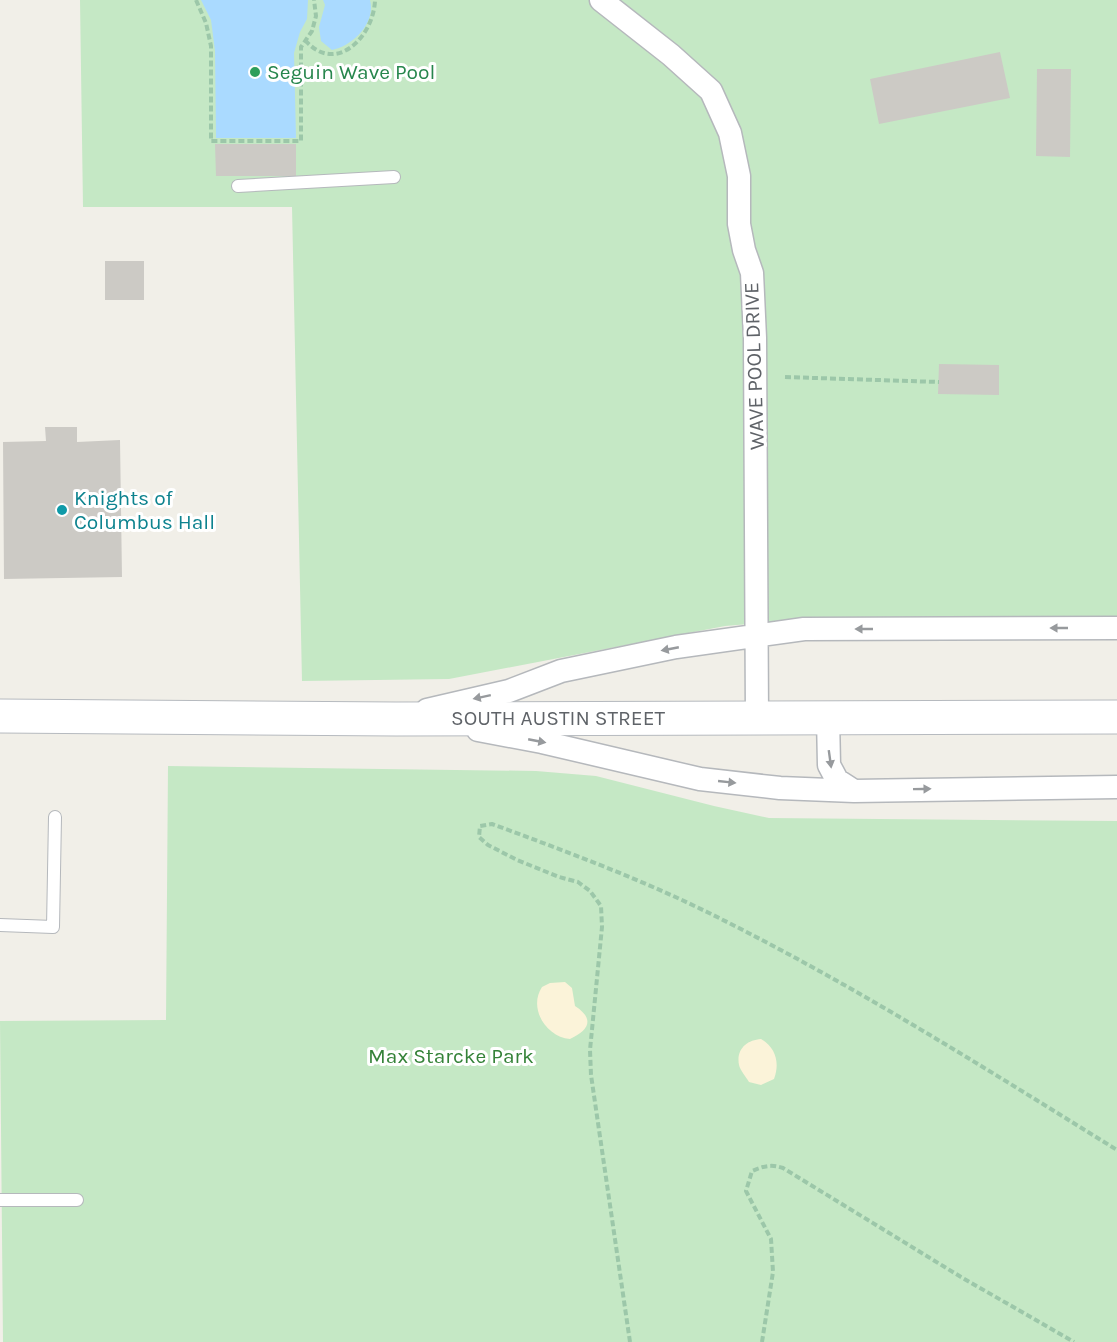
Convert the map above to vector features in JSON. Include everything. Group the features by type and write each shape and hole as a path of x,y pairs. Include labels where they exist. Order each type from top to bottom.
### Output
{"main road":[{"name":"SOUTH AUSTIN STREET","path":"0,716 396,719 1117,717"}],"street":[{"name":"WAVE POOL DRIVE","path":"600,0 671,55 711,91 730,133 739,176 740,224 744,250 752,273 758,548 757,718"},
{"path":"396,719 508,691 561,671 676,647 756,635 804,629 1117,628"},
{"path":"828,717 829,765 837,780 854,790"},
{"path":"396,719 531,739 700,778 780,788 854,790 1117,787"}],"lane":[{"path":"238,186 394,177"},
{"path":"0,925 52,927 55,817"},
{"path":"0,1200 77,1200"}],"path":[{"path":"196,0 206,23 211,46 211,141 301,141 301,47 312,31 316,16 314,0"},
{"path":"305,40 322,54 344,52 356,44 369,26 375,12 375,0"},
{"path":"785,377 939,382"},
{"path":"630,1342 591,1075 590,1050 602,927 601,906 590,891 578,882 517,860 489,845 479,837 480,826 492,824 588,860 706,912 844,985 1117,1150"},
{"path":"762,1342 773,1272 771,1239 746,1191 752,1171 773,1165 783,1168 961,1277 1074,1342"}],"green space":[{"path":"80,0 1117,0 1117,617 812,619 725,626 449,679 302,681 292,207 83,207"},
{"name":"Max Starcke Park","path":"168,766 536,771 596,776 769,818 1117,821 1117,1342 3,1342 0,1021 166,1020"}],"sand":[{"path":"565,982 572,988 575,1006 587,1020 582,1032 570,1039 561,1037 547,1027 538,1012 537,1004 542,987 550,983"},
{"path":"761,1039 773,1051 777,1067 774,1079 761,1085 749,1082 739,1065 739,1054 747,1043"}],"water":[{"name":"Seguin Wave Pool","path":"201,0 308,0 307,19 300,32 294,53 296,138 216,138 215,51 211,20"},
{"path":"323,0 370,0 370,17 366,25 355,38 340,48 332,50 321,41 319,27 325,5"}],"building":[{"path":"1000,52 1010,98 879,124 870,79"},
{"path":"1037,69 1071,69 1070,157 1036,156"},
{"path":"215,144 296,144 296,176 216,176"},
{"path":"105,261 144,261 144,300 105,300"},
{"path":"939,364 999,365 999,395 938,394"},
{"name":"Knights of Columbus Hall","path":"45,427 77,427 77,442 120,440 122,577 4,579 3,442 46,441"}],"place":[{"name":"Seguin Wave Pool","path":"255,72"},
{"name":"Knights of Columbus Hall","path":"62,510"}]}
